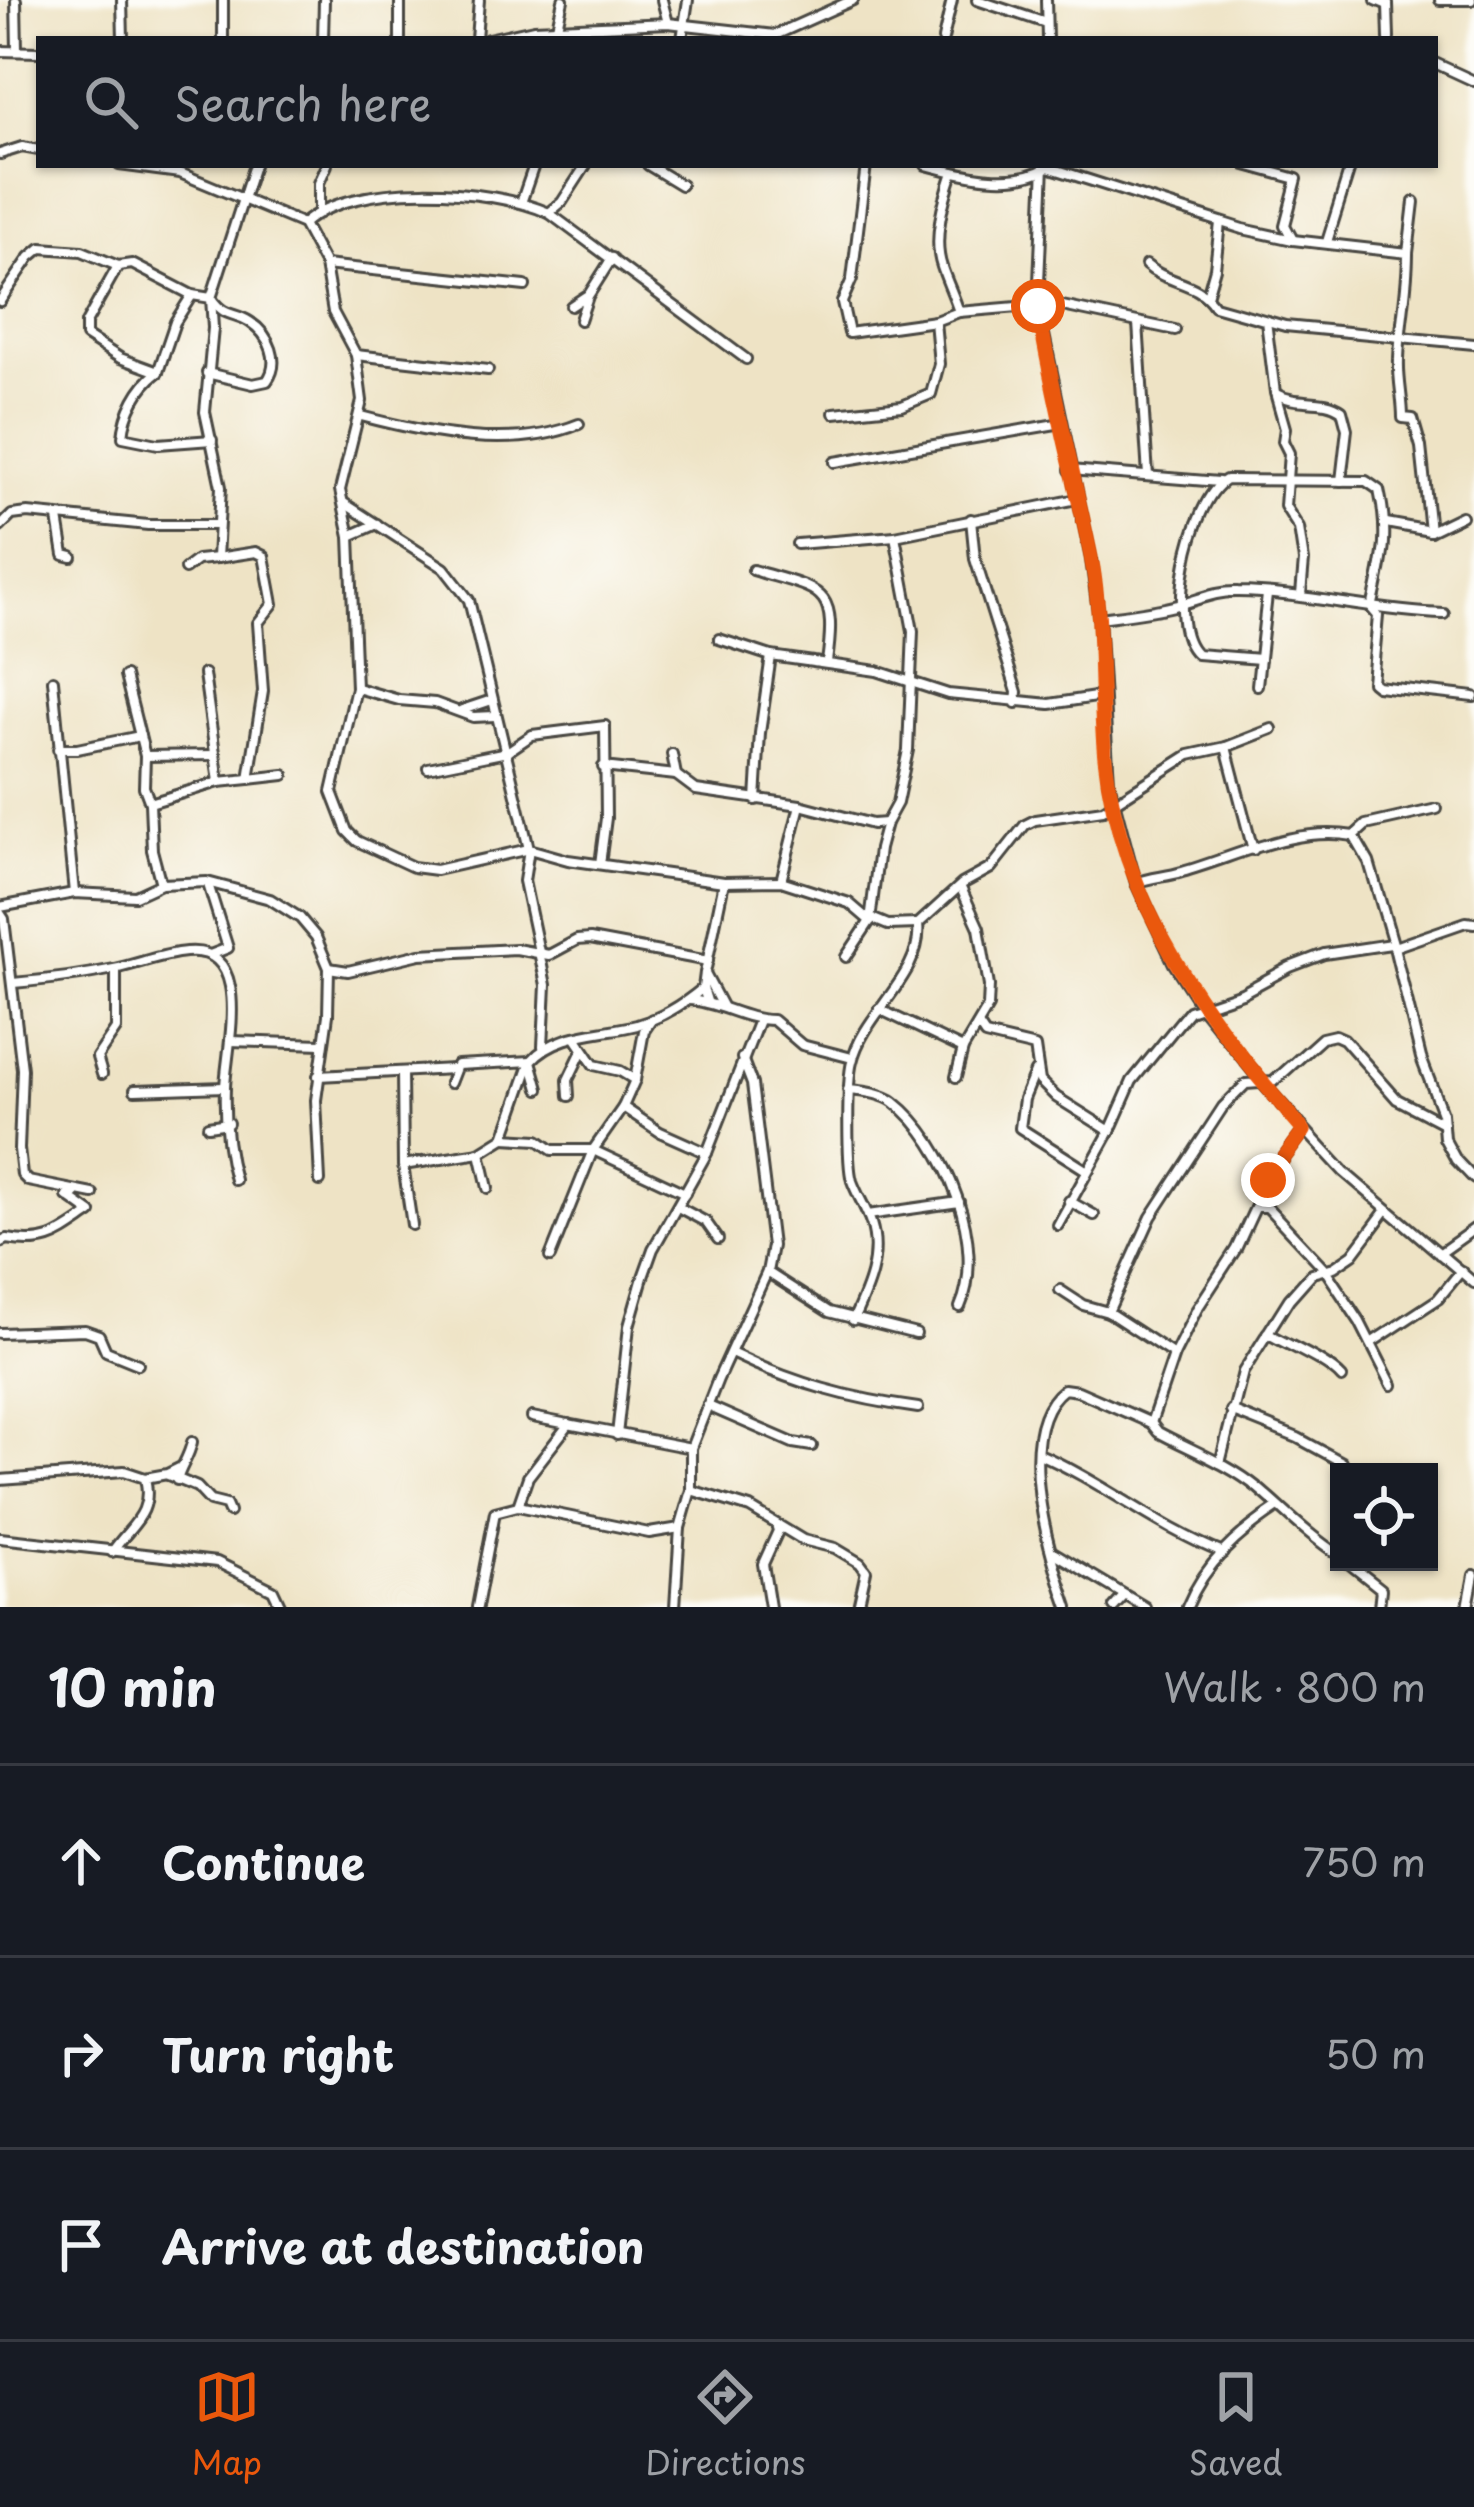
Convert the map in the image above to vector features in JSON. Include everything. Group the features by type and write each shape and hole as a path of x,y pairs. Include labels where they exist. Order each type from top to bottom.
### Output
{"street":[{"path":"16,0 17,50"},
{"path":"122,0 123,36"},
{"path":"223,0 223,36"},
{"path":"323,36 324,0"},
{"path":"400,0 400,36"},
{"path":"476,36 479,0"},
{"path":"557,27 563,0"},
{"path":"662,0 668,23"},
{"path":"682,36 688,0"},
{"path":"505,36 557,27 668,23 775,35 853,0"},
{"path":"944,36 952,0"},
{"path":"977,0 1046,22"},
{"path":"1046,0 1047,36"},
{"path":"1376,0 1393,3 1389,36"},
{"path":"1440,0 1471,0"},
{"path":"0,51 36,52"},
{"path":"1438,64 1474,81"},
{"path":"0,154 22,147 36,149"},
{"path":"142,168 180,173 304,224 325,265 333,312 356,356 361,416 341,475 350,536 356,688 332,792 339,818 357,841 413,867 436,870 529,849 600,865 724,881 782,881 849,903 870,921"},
{"path":"217,558 221,487 205,412 211,298 253,168"},
{"path":"319,213 320,182 326,168"},
{"path":"522,200 533,168"},
{"path":"549,213 562,202 582,168"},
{"path":"653,168 681,184"},
{"path":"866,168 852,279 842,302 847,329 853,334 935,321 959,312 1053,304 1175,330"},
{"path":"938,168 1024,179 1044,168"},
{"path":"1044,168 1038,306 1091,557 1113,801 1150,920 1203,1009 1304,1131 1386,1210 1474,1283"},
{"path":"1052,168 1220,223 1292,240 1408,253"},
{"path":"1257,168 1297,179 1285,225 1292,240"},
{"path":"1327,242 1350,168"},
{"path":"953,172 943,202 940,249 959,312"},
{"path":"304,224 319,213 376,196 422,191 522,200 549,213 746,359"},
{"path":"1414,202 1400,335 1400,399 1403,418 1413,419 1421,447 1430,530"},
{"path":"1208,296 1220,223"},
{"path":"0,302 41,248 82,251 118,266 132,263 192,295 211,298 221,312 250,322 269,343 274,365 267,381 254,384 207,373"},
{"path":"580,320 588,296 612,258"},
{"path":"325,265 525,286"},
{"path":"1147,265 1164,278 1208,296 1214,306 1266,321 1327,332 1474,344"},
{"path":"118,266 86,323 86,336 120,358 158,372"},
{"path":"192,295 175,322 158,372 146,379 126,418 123,436 158,444 212,440"},
{"path":"571,306 588,296"},
{"path":"834,413 902,406 932,394 939,364 935,321"},
{"path":"1266,321 1275,393 1285,428 1283,441 1289,453 1286,506 1299,529 1304,561 1301,595"},
{"path":"1138,323 1148,476"},
{"path":"356,356 488,370"},
{"path":"1275,393 1286,400 1333,403 1342,410 1347,429 1341,481"},
{"path":"361,416 466,436 529,439 579,424"},
{"path":"835,462 1062,423"},
{"path":"1070,470 1221,482 1373,484 1379,490 1387,523 1372,609 1378,626 1371,675 1377,686 1474,697"},
{"path":"1221,482 1209,494 1195,525 1182,604 1188,643 1197,654 1260,659"},
{"path":"797,544 895,536 1077,499"},
{"path":"343,502 444,568 469,601 529,849 524,881 546,985 543,1046"},
{"path":"0,527 12,515 28,513 217,525"},
{"path":"1387,523 1430,530 1461,516"},
{"path":"58,518 64,555 72,557"},
{"path":"971,519 975,560 1016,703"},
{"path":"350,536 378,524"},
{"path":"846,957 870,921 886,824 904,776 914,684 913,631 895,536"},
{"path":"185,569 197,560 256,552 264,556 272,604 258,623 263,691 249,779"},
{"path":"754,570 812,588 825,598 833,622 827,662"},
{"path":"1099,618 1235,591 1444,614"},
{"path":"1258,686 1267,595"},
{"path":"719,638 771,656 877,671 948,694 1050,704 1102,696"},
{"path":"756,800 771,656"},
{"path":"204,674 219,782"},
{"path":"125,676 146,756 144,787 161,884"},
{"path":"53,680 74,893"},
{"path":"356,688 399,700 435,703 473,717 494,716"},
{"path":"460,710 492,700"},
{"path":"428,768 507,752 532,735 605,726 606,818 600,865"},
{"path":"870,921 919,924 991,868 1024,825 1103,810 1190,755 1272,729"},
{"path":"58,749 140,736"},
{"path":"1226,747 1253,850"},
{"path":"672,754 676,776"},
{"path":"146,756 215,755"},
{"path":"603,767 676,776 696,790 886,824"},
{"path":"150,803 219,782 284,775"},
{"path":"782,881 800,805"},
{"path":"1354,836 1366,824 1437,809"},
{"path":"1136,883 1296,835 1354,836"},
{"path":"1354,836 1369,862 1444,1138 1474,1179"},
{"path":"707,1001 705,973 724,881"},
{"path":"207,882 228,948 209,955"},
{"path":"0,1243 8,1238 50,1240 91,1214 68,1196 93,1194 28,1181 22,1175 22,1070 0,910 74,893 135,896 161,884 207,882 270,899 299,918 316,937 329,968 328,1015 318,1076 320,1180"},
{"path":"956,1077 963,1048 988,1006 989,986 979,928 961,888"},
{"path":"1058,1225 1132,1081 1189,1011 1203,1009 1324,954 1393,945 1470,920 1474,923"},
{"path":"853,1320 873,1268 873,1228 848,1162 852,1058 913,962 919,924"},
{"path":"329,968 348,970 420,954 516,950 550,955 590,939 708,961"},
{"path":"13,983 116,969 184,952 209,955 222,963 233,993 225,1087 228,1158 235,1180"},
{"path":"102,1074 97,1058 116,1029 116,969"},
{"path":"705,973 722,1006"},
{"path":"504,1138 531,1061 543,1046 640,1028 703,988"},
{"path":"688,1000 773,1020 802,1045 852,1058"},
{"path":"880,1009 963,1048"},
{"path":"617,1435 628,1326 653,1249 706,1153 759,1020"},
{"path":"979,1026 985,1035 1035,1047 1040,1081 1056,1097 1110,1131"},
{"path":"550,1256 592,1150 623,1107 635,1080 640,1028"},
{"path":"574,1037 594,1066 620,1071 635,1080"},
{"path":"1108,1312 1151,1216 1223,1107 1246,1084 1273,1082 1322,1038 1344,1039 1397,1099 1443,1123"},
{"path":"230,1041 322,1044"},
{"path":"568,1096 568,1080 581,1052"},
{"path":"675,1607 680,1528 691,1490 691,1448 767,1272 772,1246 752,1084 742,1058"},
{"path":"318,1076 531,1061"},
{"path":"531,1061 539,1089"},
{"path":"450,1083 453,1069"},
{"path":"1036,1070 1024,1099 1020,1128 1086,1170"},
{"path":"402,1072 403,1165 412,1225"},
{"path":"135,1090 225,1087"},
{"path":"848,1090 894,1102 930,1142 968,1230 964,1246 970,1273 960,1307"},
{"path":"623,1107 660,1132 706,1153"},
{"path":"208,1126 228,1123"},
{"path":"1151,1424 1174,1355 1268,1180 1304,1131"},
{"path":"403,1165 480,1153 504,1138 538,1140 552,1150 592,1150 685,1193"},
{"path":"480,1153 488,1188"},
{"path":"868,1215 959,1202"},
{"path":"1069,1202 1094,1214"},
{"path":"678,1207 706,1222 718,1239"},
{"path":"1256,1208 1267,1207 1324,1268 1392,1385"},
{"path":"1220,1463 1243,1372 1288,1298 1312,1273 1334,1267 1353,1254 1386,1210"},
{"path":"1439,1254 1474,1228"},
{"path":"1371,1343 1438,1299 1461,1271"},
{"path":"767,1272 829,1312 916,1334"},
{"path":"1060,1290 1083,1305 1108,1312 1174,1355"},
{"path":"0,1333 85,1330 99,1335 106,1351 138,1364"},
{"path":"1267,1333 1330,1365 1342,1378"},
{"path":"731,1353 812,1388 918,1408"},
{"path":"1068,1607 1039,1506 1040,1436 1050,1406 1064,1390 1078,1390 1151,1424 1220,1463 1257,1487 1330,1548"},
{"path":"708,1406 793,1443 812,1446"},
{"path":"1231,1411 1342,1462"},
{"path":"532,1417 691,1448"},
{"path":"518,1506 528,1477 569,1424"},
{"path":"0,1480 124,1471 146,1478 167,1474 189,1458 192,1442"},
{"path":"1039,1454 1082,1472 1125,1504 1223,1553"},
{"path":"177,1480 181,1467"},
{"path":"167,1474 197,1487 208,1500 226,1505 229,1512"},
{"path":"112,1553 144,1514 146,1478"},
{"path":"691,1490 750,1508 802,1540 835,1548 864,1567 858,1607"},
{"path":"477,1607 495,1513 518,1506 649,1533 680,1528"},
{"path":"1187,1607 1212,1562 1248,1527 1277,1508"},
{"path":"770,1607 763,1564 778,1531 776,1522"},
{"path":"0,1538 217,1562 273,1590 281,1607"},
{"path":"1052,1551 1145,1607"},
{"path":"1358,1571 1381,1589 1379,1607"},
{"path":"1468,1607 1474,1575"},
{"path":"1114,1607 1124,1595"}],"route":[{"path":"1038,306 1091,557 1108,782 1136,883 1174,964 1203,1009 1304,1131 1268,1180"}]}
